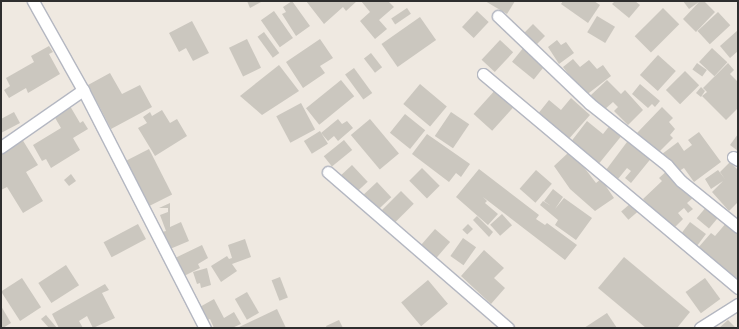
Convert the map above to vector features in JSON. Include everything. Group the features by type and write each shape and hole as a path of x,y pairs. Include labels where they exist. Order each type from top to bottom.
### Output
{"street":[{"path":"33,1 82,90 206,328"},
{"path":"498,16 589,103 667,165 681,182 738,227"},
{"path":"483,74 738,288"},
{"path":"1,147 82,90"},
{"path":"328,172 508,328"},
{"path":"700,328 738,304"}],"building":[{"path":"247,1 263,1 250,8"},
{"path":"292,1 310,26 296,36 282,14 286,12 283,7"},
{"path":"306,1 357,1 346,11 343,7 324,24"},
{"path":"361,1 388,1 394,7 379,20 387,29 375,39 360,21 370,12"},
{"path":"485,1 515,1 507,14"},
{"path":"563,1 594,1 600,5 588,23 561,4"},
{"path":"615,1 635,1 640,5 629,18 612,4"},
{"path":"683,1 704,1 715,12 696,32 683,19 699,2 689,9"},
{"path":"407,8 411,14 395,24 391,19"},
{"path":"663,8 679,24 651,53 635,36"},
{"path":"274,11 293,38 280,47 261,20"},
{"path":"477,11 489,22 474,38 462,27"},
{"path":"718,12 730,25 710,44 698,31"},
{"path":"597,16 615,27 605,43 587,32"},
{"path":"420,17 436,40 398,67 381,44"},
{"path":"192,21 209,53 193,61 186,48 179,52 169,33"},
{"path":"533,24 545,36 535,46 523,34"},
{"path":"738,30 738,51 730,58 720,46"},
{"path":"264,32 279,53 273,58 258,37"},
{"path":"247,39 261,68 243,77 229,48"},
{"path":"320,39 333,58 320,66 325,73 303,88 286,62"},
{"path":"500,40 513,52 495,72 482,60"},
{"path":"557,40 561,45 566,42 574,53 559,64 548,47"},
{"path":"49,46 53,52 49,54 60,74 28,93 26,88 9,98 4,90 10,86 6,78 34,62 31,56"},
{"path":"524,47 546,65 534,79 512,62"},
{"path":"712,48 727,62 714,76 699,62"},
{"path":"371,53 382,67 375,73 364,59"},
{"path":"658,55 676,71 658,91 640,75"},
{"path":"573,59 580,67 589,60 597,69 603,65 611,76 585,96 563,67"},
{"path":"697,63 707,70 702,76 692,70"},
{"path":"728,63 734,70 730,74 738,82 738,108 726,120 702,96 707,92 703,88"},
{"path":"279,65 299,91 262,115 240,96"},
{"path":"354,68 372,93 363,100 345,74"},
{"path":"685,71 699,85 680,104 666,90"},
{"path":"110,73 122,94 140,85 152,107 111,129 88,85"},
{"path":"341,80 354,96 319,125 306,108"},
{"path":"607,80 621,94 625,90 643,110 628,125 614,111 618,107 613,102 604,110 592,102 591,95"},
{"path":"420,84 447,106 430,126 403,104"},
{"path":"640,84 660,101 655,107 652,104 648,108 632,94"},
{"path":"701,87 705,91 701,97 696,93"},
{"path":"497,88 516,105 492,131 474,114"},
{"path":"571,98 590,115 567,141 537,115 549,100 561,110"},
{"path":"301,103 315,129 290,143 276,116"},
{"path":"70,106 80,123 83,121 88,129 73,138 80,150 51,168 46,159 42,161 33,145 61,128 54,116"},
{"path":"662,107 673,118 669,122 675,129 670,135 673,138 657,154 637,133"},
{"path":"162,110 170,123 177,119 187,136 155,156 138,128 147,123 143,117 150,112 152,116"},
{"path":"14,112 20,123 1,133 1,119"},
{"path":"451,112 469,124 453,148 435,136"},
{"path":"405,114 425,130 410,149 390,133"},
{"path":"338,119 342,124 347,121 353,128 338,141 334,136 328,141 321,133"},
{"path":"370,119 399,153 380,170 351,135"},
{"path":"587,121 603,134 611,124 623,134 597,166 570,143"},
{"path":"320,131 328,144 312,154 304,141"},
{"path":"699,132 721,162 694,182 684,168 676,173 662,154 678,142 684,151 692,145 688,140"},
{"path":"427,134 470,164 461,177 456,173 449,182 412,154"},
{"path":"738,134 738,151 730,145"},
{"path":"630,138 653,156 631,183 625,178 631,171 627,168 618,179 606,170"},
{"path":"22,139 38,165 26,172 43,201 23,213 7,187 1,190 1,152"},
{"path":"344,140 352,150 332,166 324,156"},
{"path":"149,149 172,194 146,208 123,162"},
{"path":"568,153 580,162 596,183 601,179 614,198 595,211 570,189 554,166"},
{"path":"730,162 738,170 738,202 729,211 712,192 723,181 711,189 705,179 718,170 725,179 720,172"},
{"path":"352,165 368,182 355,194 339,177"},
{"path":"422,168 440,186 427,198 409,181"},
{"path":"479,169 539,215 536,219 545,225 547,223 577,245 565,260 483,197 487,201 485,203 498,214 488,225 456,197"},
{"path":"669,169 694,197 687,203 693,209 688,213 684,208 678,213 683,219 671,231 643,199 662,181 659,178"},
{"path":"536,170 552,184 535,203 520,189"},
{"path":"71,174 76,181 69,186 64,180"},
{"path":"377,182 391,197 377,211 362,196"},
{"path":"553,189 563,197 555,209 564,198 592,218 576,240 555,225 558,220 540,205 543,201 551,206 544,201"},
{"path":"401,191 414,204 393,224 380,212"},
{"path":"170,203 170,227 181,222 189,241 170,249 162,232 166,231 160,215 168,212 168,208 159,208"},
{"path":"631,203 638,211 628,220 621,212"},
{"path":"707,206 719,216 709,229 697,218"},
{"path":"502,214 512,225 500,236 490,225"},
{"path":"477,216 493,232 489,237 473,220"},
{"path":"690,222 706,234 696,247 680,235"},
{"path":"727,222 738,232 738,277 734,282 697,249 711,233 715,236"},
{"path":"138,224 146,239 112,257 104,242"},
{"path":"468,224 473,229 467,235 462,230"},
{"path":"435,229 450,242 434,260 419,247"},
{"path":"463,238 476,247 463,265 450,256"},
{"path":"245,239 251,257 232,264 237,271 221,282 211,266 227,256 229,259 232,258 228,245"},
{"path":"202,245 208,258 198,264 200,268 182,277 173,259"},
{"path":"484,250 504,268 494,278 505,288 491,304 461,276"},
{"path":"624,257 690,312 677,328 646,328 598,288"},
{"path":"66,265 79,285 51,303 38,283"},
{"path":"207,268 211,285 201,288 200,283 197,284 193,272"},
{"path":"280,277 288,298 279,301 272,280"},
{"path":"22,278 41,307 20,321 1,292"},
{"path":"705,278 720,299 701,313 686,292"},
{"path":"428,280 448,304 421,326 401,302"},
{"path":"105,284 109,290 102,293 115,318 93,328 87,316 79,321 83,328 59,328 52,314"},
{"path":"247,292 259,313 247,320 235,299"},
{"path":"214,299 224,318 234,312 241,324 232,328 214,328 210,319 205,321 198,308"},
{"path":"1,306 11,323 3,328 1,328"},
{"path":"277,309 286,328 237,328"},
{"path":"607,313 617,328 584,328"},
{"path":"46,315 57,328 49,328 41,319"},
{"path":"339,320 343,328 327,328 326,326"},
{"path":"728,320 736,328 719,328"}]}
